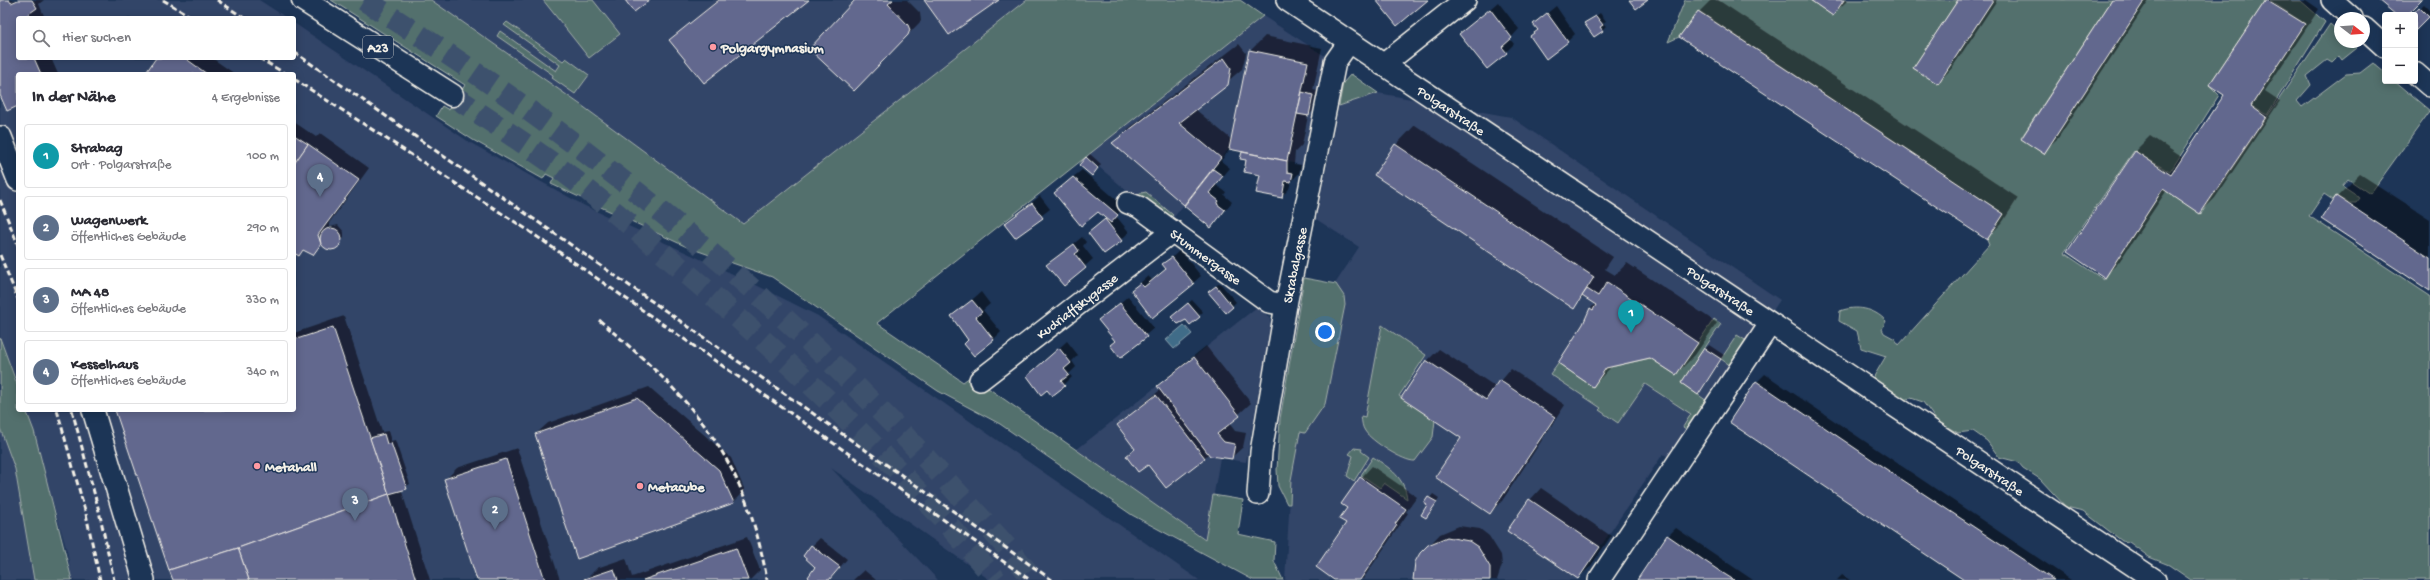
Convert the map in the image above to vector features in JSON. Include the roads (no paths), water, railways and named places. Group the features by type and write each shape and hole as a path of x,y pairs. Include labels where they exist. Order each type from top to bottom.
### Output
{"highway":[{"name":"A23","path":"303,0 452,95"}],"street":[{"name":"Polgarstraße","path":"1287,0 2155,580"},
{"path":"1383,65 1465,0"},
{"path":"2332,0 2345,12"},
{"path":"2370,33 2382,44"},
{"name":"Skrabalgasse","path":"1258,494 1261,452 1286,305 1335,62 1348,42"},
{"path":"2418,76 2430,86"},
{"path":"1,137 16,175"},
{"name":"Stummergasse","path":"1128,203 1139,207 1269,302 1286,305"},
{"name":"Kudriaffskygasse","path":"980,380 1173,231"},
{"path":"1599,580 1770,324"},
{"path":"94,412 144,580"}],"tunnel":[{"path":"364,0 442,50 518,102 592,157 664,214 735,274 803,336 869,400 933,466 997,536 1034,580"},
{"path":"452,95 555,165 631,226 744,323 820,393 893,465 928,502 996,580"}],"railway":[{"path":"163,0 190,16"},
{"path":"217,0 241,16"},
{"path":"296,53 1052,580"},
{"path":"262,60 283,72"},
{"path":"296,80 526,229 1030,580"},
{"path":"0,200 16,240"},
{"path":"0,255 16,294"},
{"path":"599,320 661,376 687,404 710,433 729,464 745,498 757,536 767,580"},
{"path":"58,412 86,514 100,580"},
{"path":"73,412 99,511 114,580"}],"place":[{"name":"Polgargymnasium","path":"713,47"},
{"name":"Kesselhaus","path":"320,197"},
{"name":"Strabag","path":"1631,333"},
{"name":"Metahall","path":"257,466"},
{"name":"Metacube","path":"640,486"},
{"name":"MA 48","path":"355,521"},
{"name":"Wagenwerk","path":"495,530"}]}
